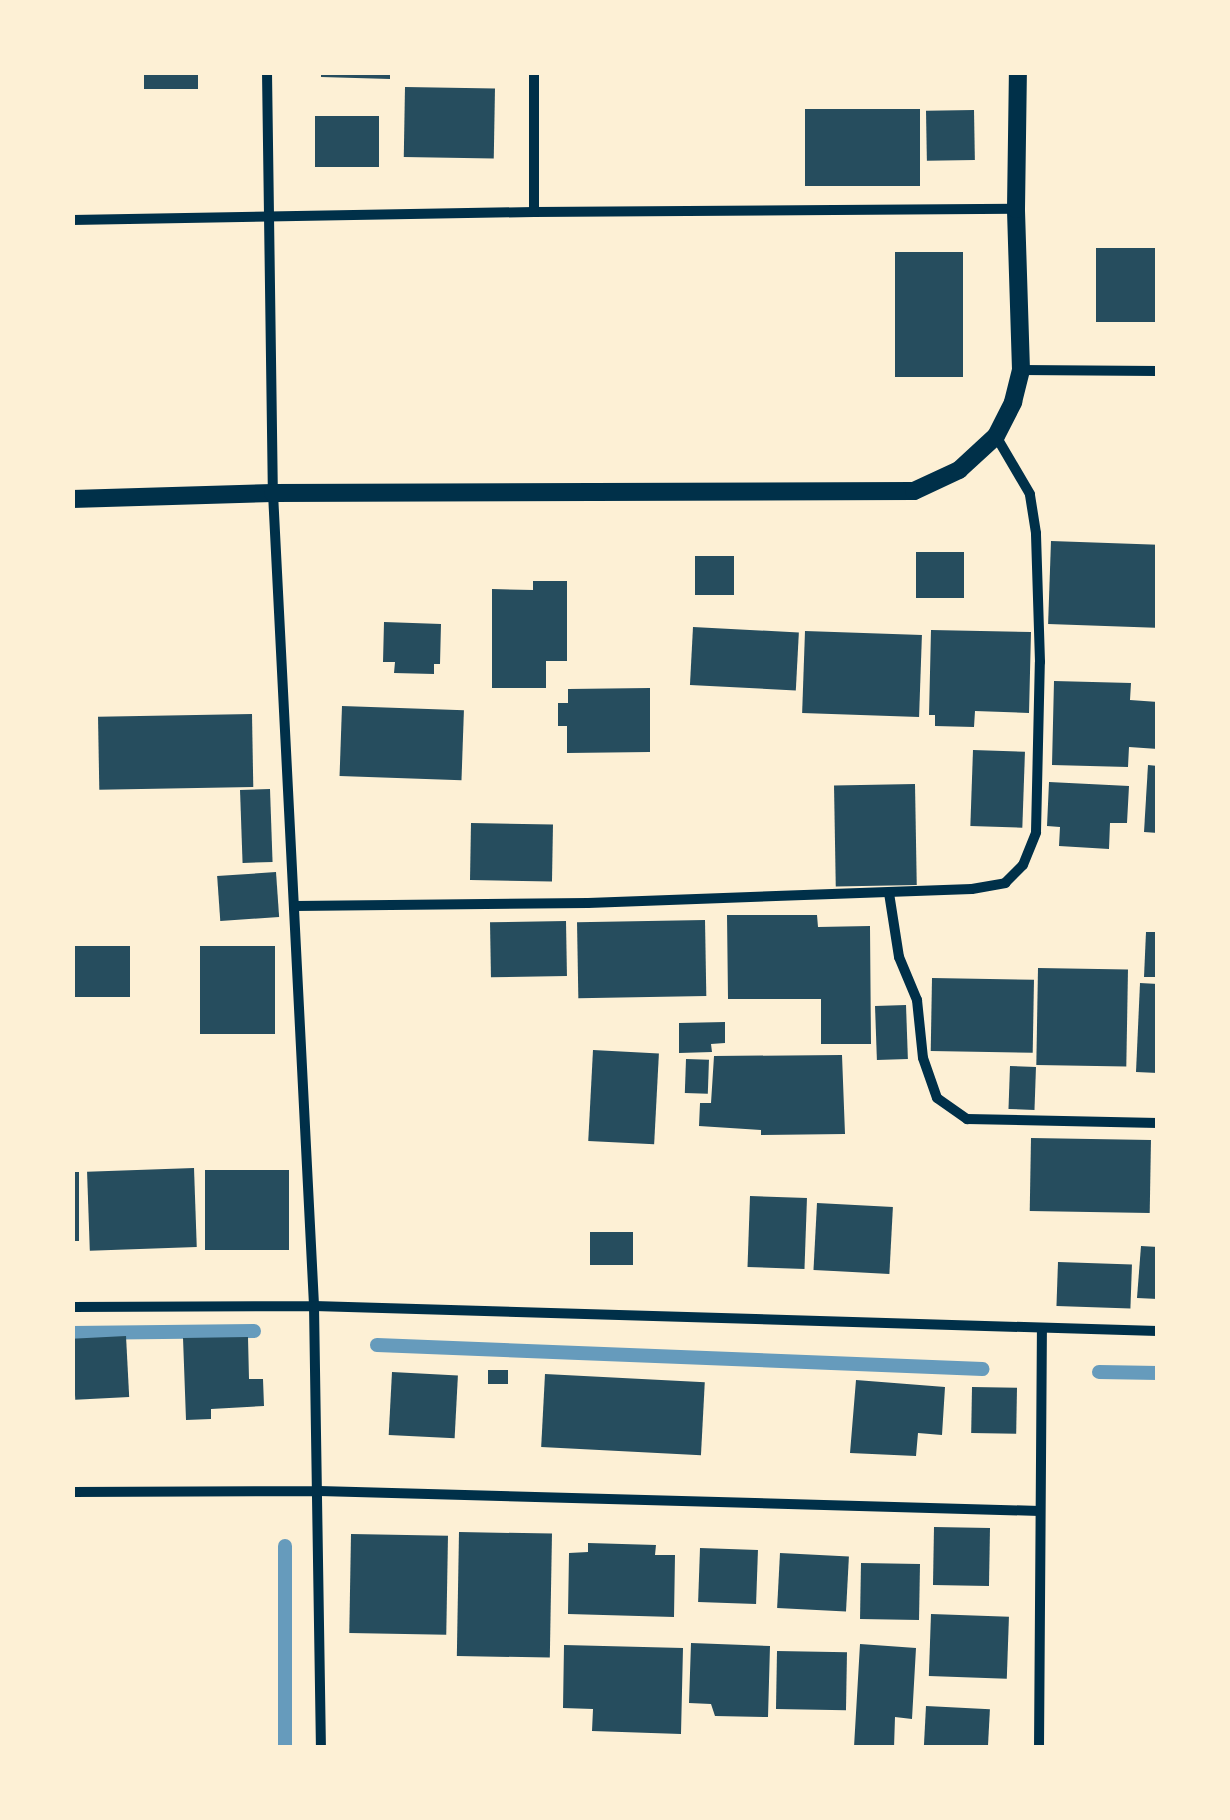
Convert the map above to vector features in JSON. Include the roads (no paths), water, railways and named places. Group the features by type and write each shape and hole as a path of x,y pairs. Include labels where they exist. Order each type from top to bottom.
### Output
{"street":[{"path":"267,72 273,493 314,1306 321,1748"},
{"path":"534,72 534,212"},
{"path":"72,499 273,493 914,491 959,470 996,436 1013,402 1021,370 1016,209 1018,72"},
{"path":"72,220 1016,209"},
{"path":"1021,370 1158,371"},
{"path":"295,906 588,903 889,893 1006,883 1022,865 1036,832 1040,662 1036,533 1030,494 996,436"},
{"path":"889,893 899,957 917,1000 923,1058 937,1098 967,1119 1158,1123"},
{"path":"72,1307 314,1306 1158,1331"},
{"path":"1039,1748 1042,1328"},
{"path":"72,1492 319,1491 1040,1511"}],"waterway":[{"path":"72,1333 254,1331"},
{"path":"377,1345 983,1369"},
{"path":"1099,1372 1158,1373"},
{"path":"285,1546 285,1745"}]}
